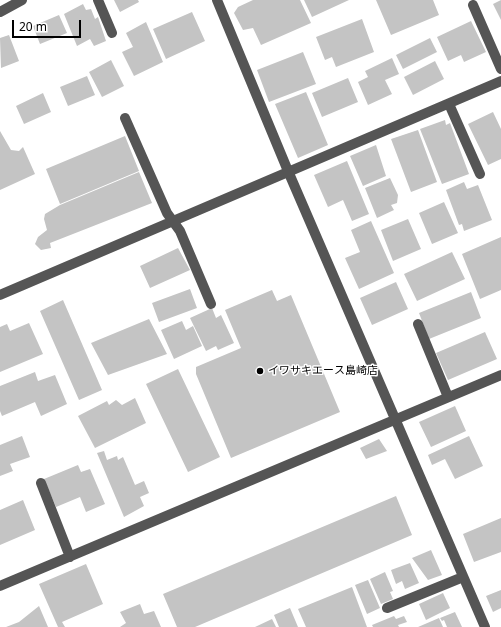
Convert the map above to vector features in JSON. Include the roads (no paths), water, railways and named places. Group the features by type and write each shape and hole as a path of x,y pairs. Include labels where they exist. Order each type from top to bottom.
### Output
{"street":[{"path":"0,12 22,0"},
{"path":"98,0 112,33"},
{"path":"217,0 288,171 485,627"},
{"path":"473,5 501,69"},
{"path":"0,295 173,222 288,171 449,104 500,86"},
{"path":"449,104 480,174"},
{"path":"125,118 167,212 180,231 211,304"},
{"path":"418,324 448,398"},
{"path":"0,586 501,375"},
{"path":"41,483 70,557"},
{"path":"387,608 463,577"}],"place":[{"name":"イワサキエース島崎店","path":"260,371"}]}
